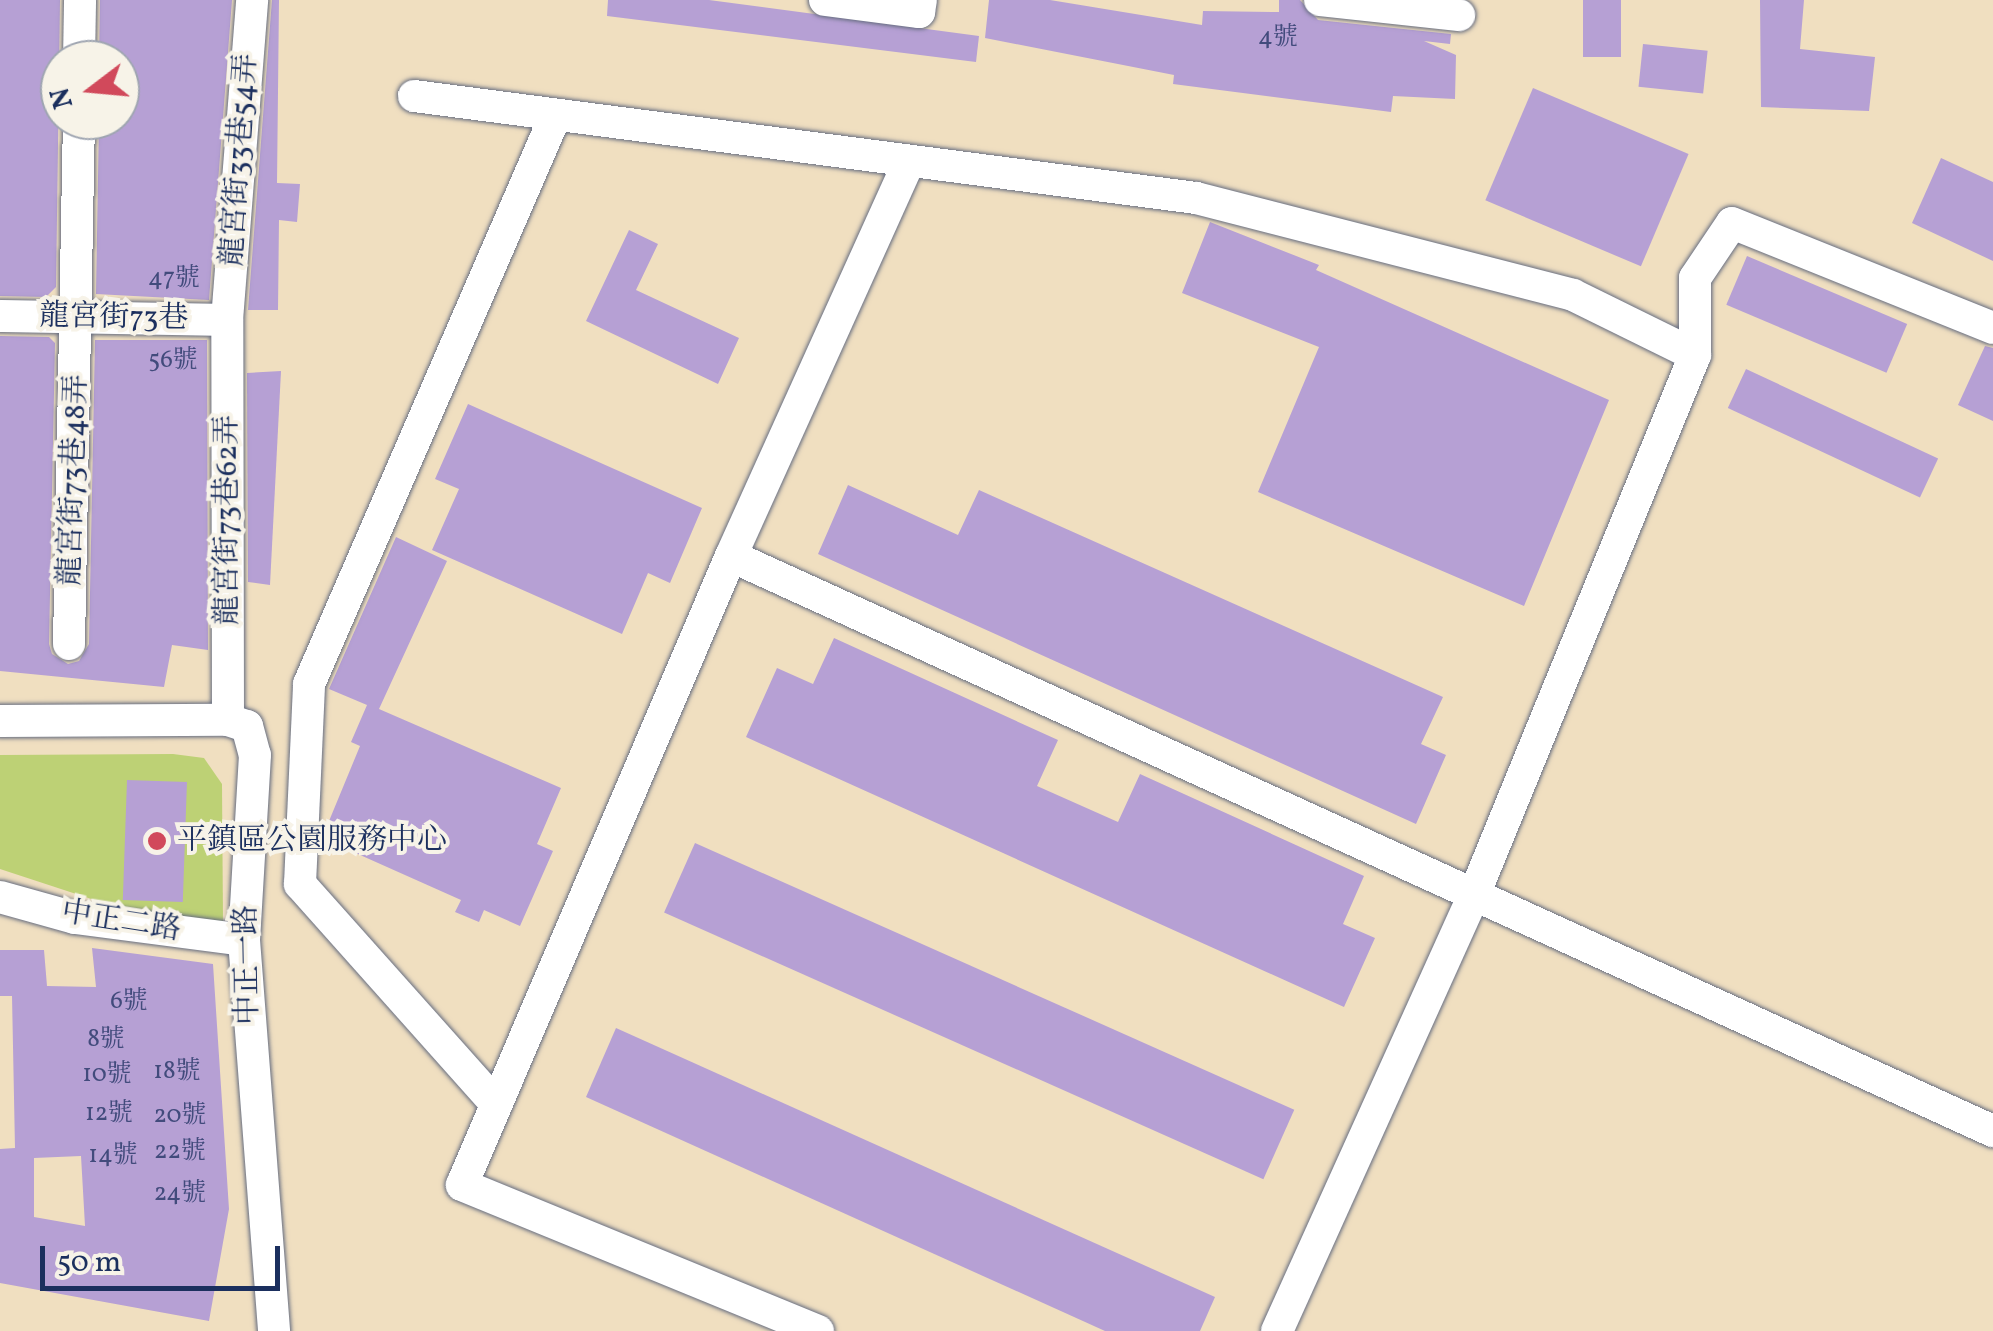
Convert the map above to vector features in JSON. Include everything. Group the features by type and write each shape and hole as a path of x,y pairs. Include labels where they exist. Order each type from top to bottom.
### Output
{"street":[{"path":"79,40 80,0"},
{"name":"龍宮街33巷54弄","path":"227,320 252,0"},
{"path":"825,0 920,6"},
{"path":"1320,0 1459,15"},
{"path":"414,96 554,119 1196,198 1573,295 1695,355"},
{"path":"496,1104 300,884 308,684 554,119"},
{"name":"龍宮街73巷48弄","path":"69,644 79,140"},
{"path":"818,1331 462,1185 730,556 908,164"},
{"path":"1277,1331 1474,895 1695,355 1695,278 1732,223 1993,328"},
{"name":"龍宮街73巷","path":"0,316 227,320"},
{"name":"龍宮街73巷62弄","path":"227,320 228,720"},
{"path":"730,556 1993,1132"},
{"path":"0,721 228,720"},
{"name":"中正一路","path":"228,720 247,726 255,754 244,940 274,1331"},
{"name":"中正二路","path":"0,897 74,918 244,940"}],"green space":[{"path":"173,754 204,758 222,784 223,923 195,933 0,869 0,755"}],"building":[{"path":"0,0 60,0 59,40 40,40 40,140 58,140 56,287 46,297 0,296"},
{"path":"100,0 232,0 209,300 96,294 99,140 140,140 140,40 99,40"},
{"path":"272,0 279,0 277,183 300,184 297,222 279,220 278,310 248,310"},
{"path":"608,0 709,0 979,36 976,62 607,16"},
{"path":"989,0 1050,0 1202,25 1203,11 1279,12 1279,0 1300,0 1318,20 1451,34 1450,44 1424,41 1456,55 1455,99 1393,96 1391,112 1173,84 1174,75 985,38"},
{"path":"1583,0 1621,0 1621,57 1583,57"},
{"path":"1760,0 1804,0 1800,49 1875,57 1869,111 1761,107"},
{"path":"1643,44 1708,51 1703,94 1639,87"},
{"path":"1533,88 1689,154 1641,266 1485,200"},
{"path":"1941,158 1993,182 1993,261 1912,223"},
{"path":"1210,222 1319,265 1316,270 1609,400 1524,606 1258,492 1319,347 1182,293"},
{"path":"629,230 658,244 636,290 739,338 718,384 586,321"},
{"path":"1747,256 1907,324 1886,373 1726,305"},
{"path":"0,336 49,337 55,343 49,644 52,654 68,664 79,661 89,644 95,340 207,340 208,650 172,645 164,687 0,671"},
{"path":"1985,346 1993,348 1993,421 1958,405"},
{"path":"1746,369 1938,459 1920,498 1728,408"},
{"path":"281,371 270,585 248,582 247,373"},
{"path":"468,404 702,508 670,583 648,573 622,634 432,550 459,489 435,479"},
{"path":"848,485 958,535 979,490 1443,697 1421,744 1446,755 1416,824 818,554"},
{"path":"396,537 447,561 379,709 561,788 537,844 553,851 520,926 484,910 479,922 455,912 461,900 322,838 360,746 351,742 367,705 329,689"},
{"path":"834,638 1058,740 1037,786 1118,822 1140,774 1364,876 1343,924 1375,938 1344,1007 746,737 777,668 813,684"},
{"name":"平鎮區公園服務中心","path":"127,780 187,782 183,902 123,900"},
{"path":"695,843 1294,1110 1263,1179 664,912"},
{"path":"92,948 213,964 229,1209 209,1321 0,1283 0,1149 15,1148 12,996 0,996 0,950 44,950 47,986 96,987","holes":["81,1156 85,1226 34,1217 34,1158"]},
{"path":"616,1028 1215,1297 1200,1331 1105,1331 586,1097"}],"place":[{"name":"平鎮區公園服務中心","path":"157,841"}]}
